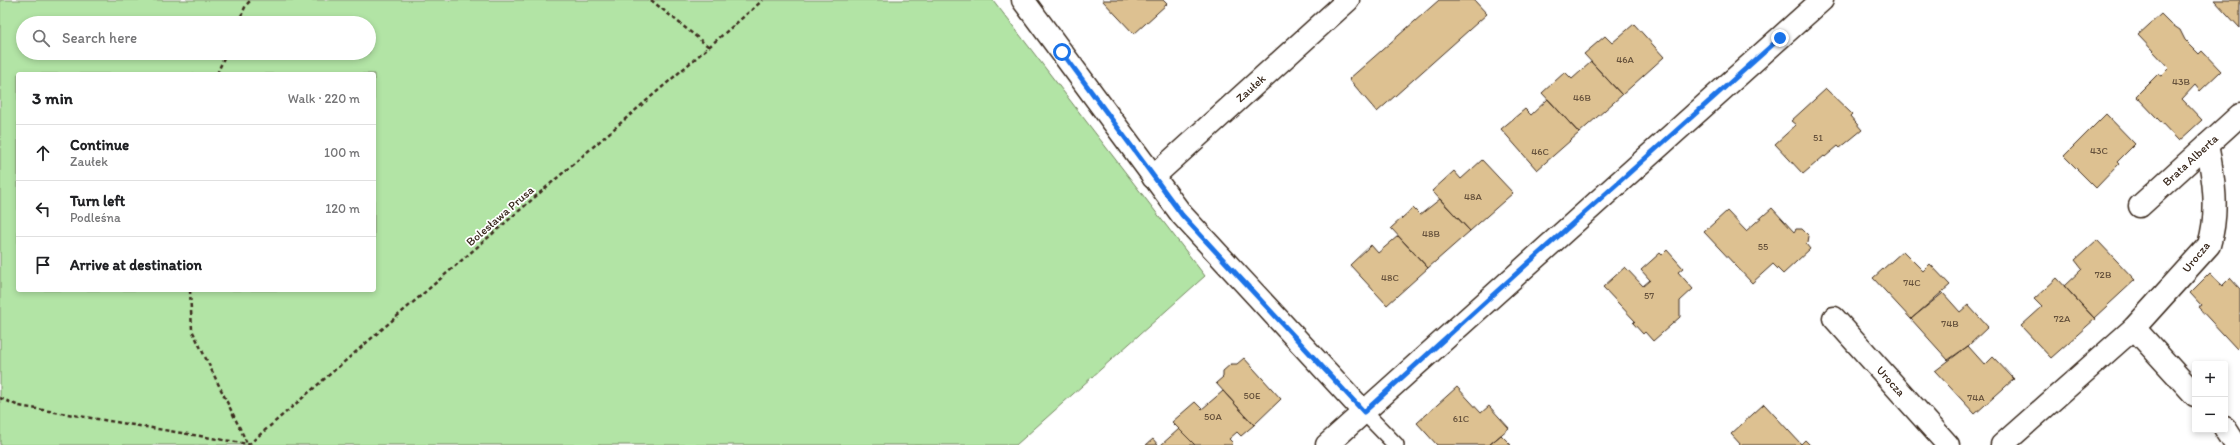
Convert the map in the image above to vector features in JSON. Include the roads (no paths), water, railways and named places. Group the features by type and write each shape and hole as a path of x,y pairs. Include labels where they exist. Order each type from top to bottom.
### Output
{"street":[{"path":"1023,0 1152,177 1182,215 1364,412"},
{"name":"Zaułek","path":"1152,177 1348,0"},
{"path":"1327,445 1822,0"},
{"name":"Brata Alberta","path":"2140,206 2240,115"},
{"name":"Urocza","path":"2002,445 2134,328 2209,245 2216,210 2212,171 2207,145"},
{"name":"Urocza","path":"1834,318 1948,445"},
{"path":"2134,328 2192,392"},
{"path":"2228,433 2236,445"}],"lane":[{"path":"1364,412 1396,445"}]}
